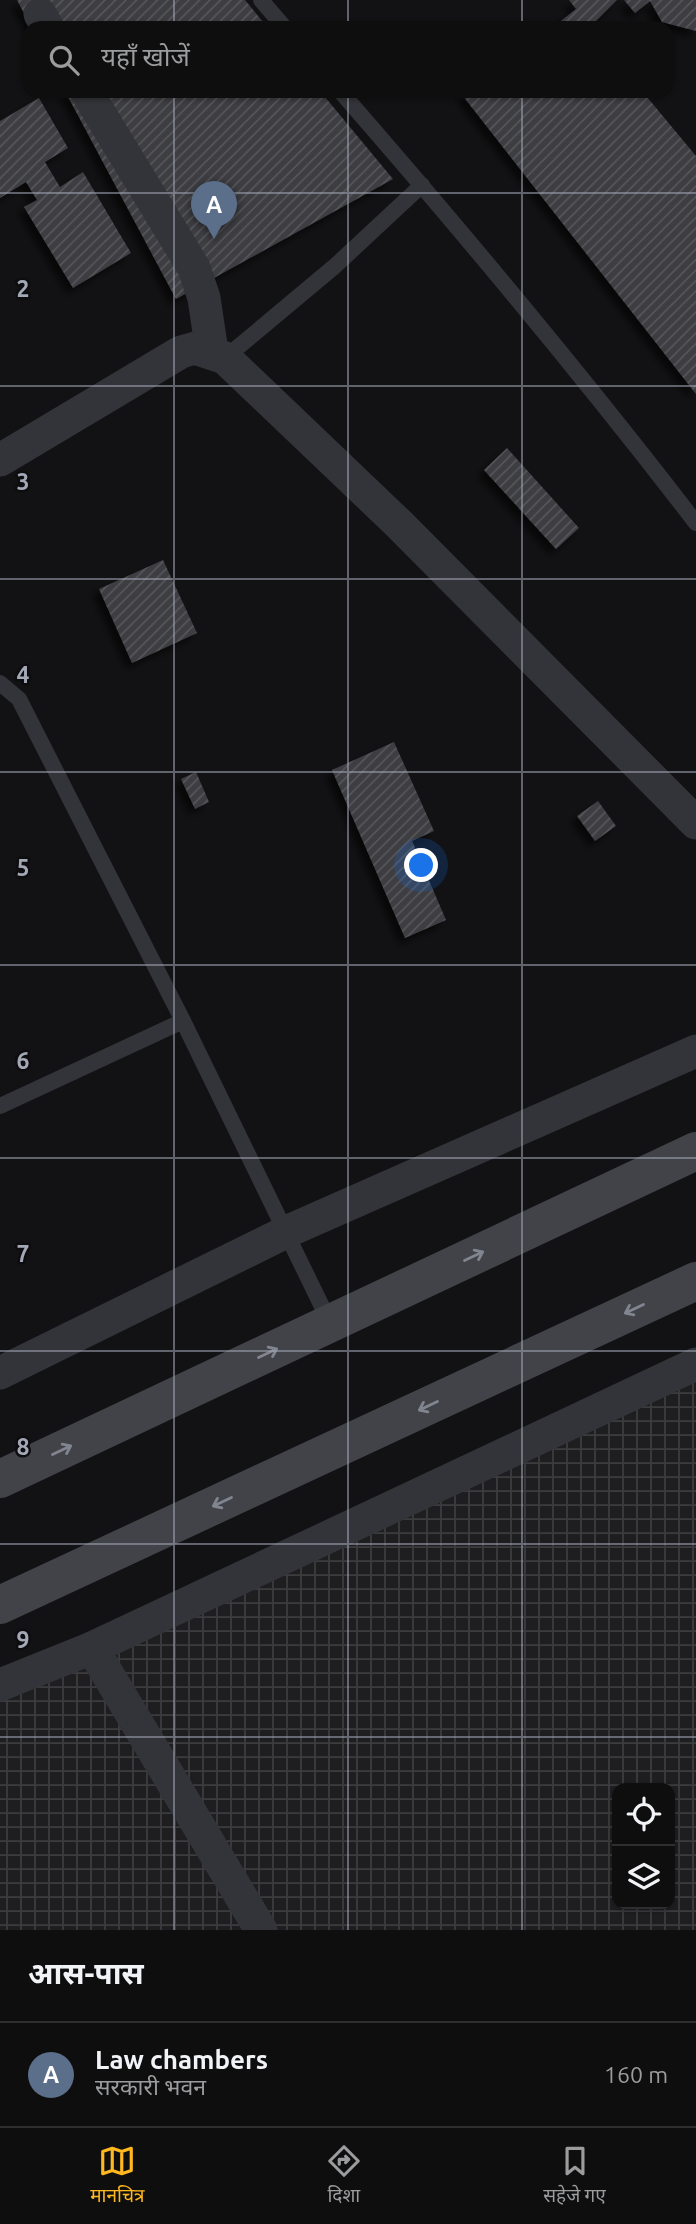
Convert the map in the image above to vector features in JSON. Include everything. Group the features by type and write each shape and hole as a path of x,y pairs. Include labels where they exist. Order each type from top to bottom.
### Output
{"main road":[{"path":"0,1479 696,1151"},
{"path":"0,1605 696,1281"}],"street":[{"path":"90,98 194,268 218,355"},
{"path":"0,460 181,352 195,348 218,355 399,524 696,823"},
{"path":"0,1373 286,1231 696,1051"},
{"path":"0,1685 92,1648 696,1364"},
{"path":"92,1648 261,1930"}],"lane":[{"path":"261,0 279,21"},
{"path":"346,98 617,421 696,523"},
{"path":"218,355 335,266 422,186"},
{"path":"0,683 19,699 183,1021 331,1323"},
{"path":"0,1106 183,1021"}],"shaded area":[{"path":"696,1363 696,1930 0,1930 0,1692"}],"building":[{"path":"17,0 245,0 262,21 28,21"},
{"path":"569,0 617,0 596,21 561,21 576,9"},
{"path":"624,0 696,0 696,31 675,25 675,21 661,21 650,1 635,13"},
{"path":"39,98 68,148 45,162 60,187 83,172 131,253 73,288 24,207 37,200 26,182 0,198 0,121"},
{"path":"69,98 326,98 393,179 176,299"},
{"path":"465,98 648,98 696,156 696,394"},
{"path":"507,448 579,528 556,549 484,470"},
{"path":"163,560 197,633 132,663 99,589"},
{"path":"394,742 434,831 412,841 446,920 405,938 332,770"},
{"path":"196,772 209,802 195,809 181,779"},
{"path":"598,801 616,826 595,841 577,816"}],"place":[{"name":"Law chambers","path":"214,239"}]}
